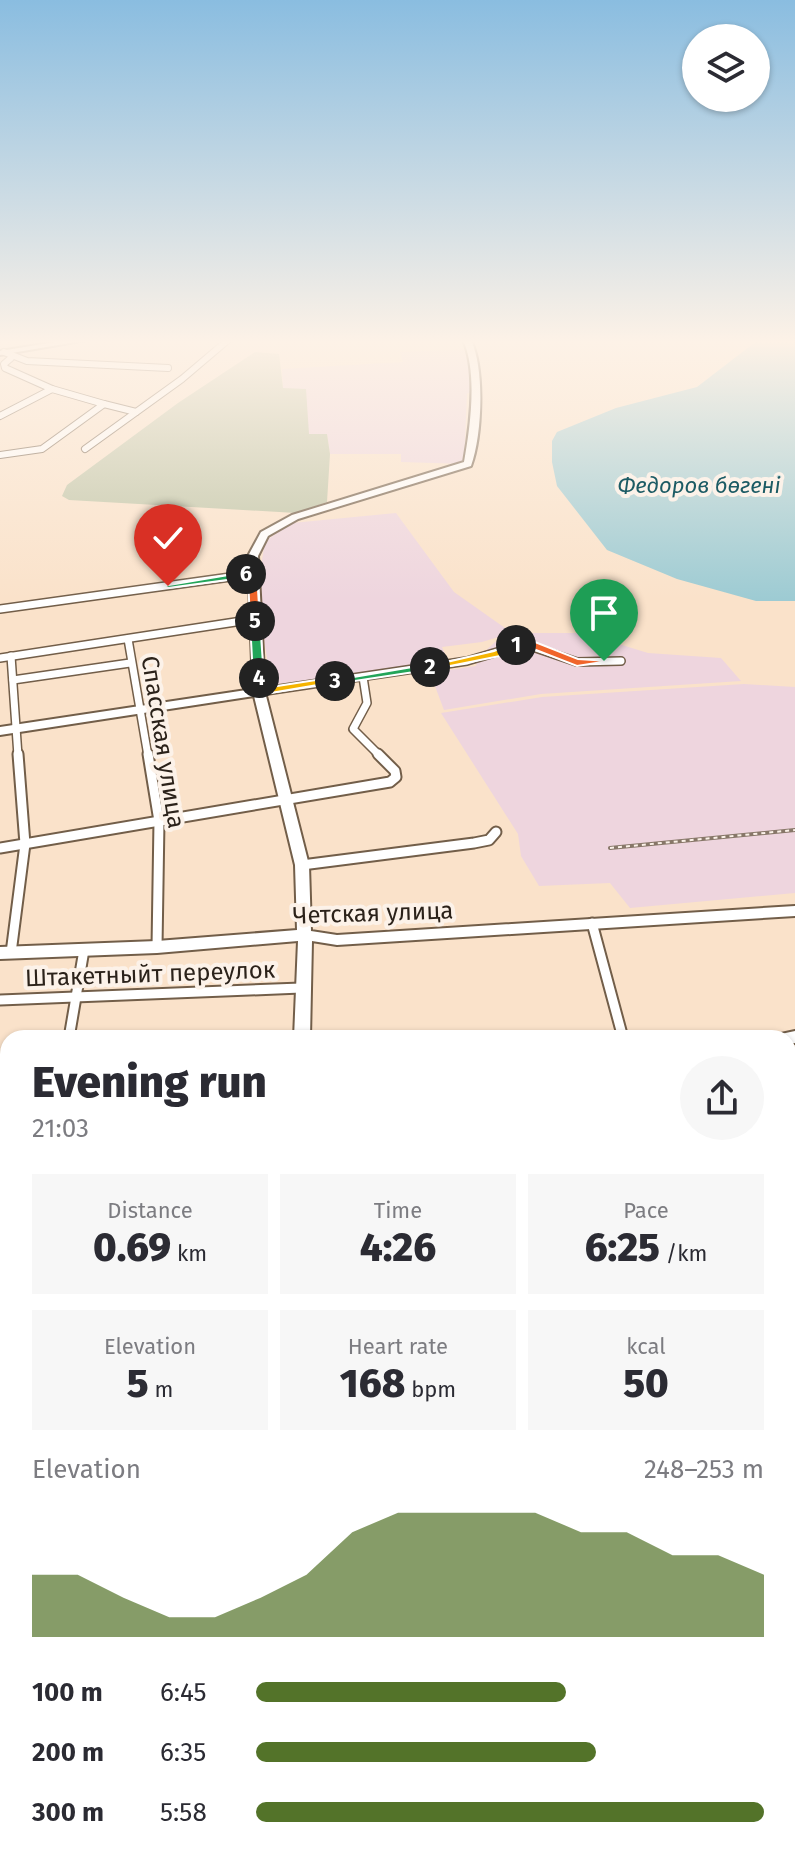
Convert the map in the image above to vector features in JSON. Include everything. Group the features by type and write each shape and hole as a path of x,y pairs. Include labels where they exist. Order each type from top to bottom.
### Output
{"street":[{"path":"0,455 42,449 73,427"},
{"path":"85,449 116,427"},
{"path":"302,1030 305,935 302,923 302,865 259,692 253,556 260,537 273,526 468,464 472,427"},
{"path":"0,609 252,574"},
{"path":"0,658 255,619"},
{"name":"Спасская улица","path":"128,639 159,821 157,947"},
{"path":"0,731 467,661 524,644 577,662 621,661"},
{"path":"6,953 25,844 11,656"},
{"path":"13,680 130,663"},
{"path":"0,848 380,785 396,777 391,765 353,729 367,703 363,677"},
{"path":"302,865 474,843 489,840 496,832"},
{"name":"Четская улица","path":"6,953 157,947 305,935 337,940 795,911"},
{"path":"592,923 621,1030"},
{"path":"70,1030 84,950"},
{"name":"Штакетныйт переулок","path":"0,1000 301,988"}],"shaded area":[{"path":"304,427 466,427 464,464 401,462 401,454 330,454 327,434 309,435"},
{"path":"396,513 454,592 512,633 482,642 442,647 448,661 271,685 257,592 265,541 292,523"},
{"path":"534,633 583,633 648,653 721,658 741,681 541,694 444,710 430,673 476,666 478,658 495,642"},
{"path":"744,684 795,687 795,893 630,908 610,883 539,886 521,856 518,834 441,713 542,697"}],"green space":[{"path":"146,427 309,427 309,434 327,434 330,454 327,502 296,513 69,500 62,496 67,485"}],"water":[{"name":"Федоров бөгені","path":"570,427 795,427 795,601 756,601 677,579 607,550 557,486 552,441 557,432"}],"railway":[{"path":"610,848 795,830"}],"route":[{"path":"168,586 252,574 259,692 467,661 524,644 532,644 577,662 604,661"}]}
